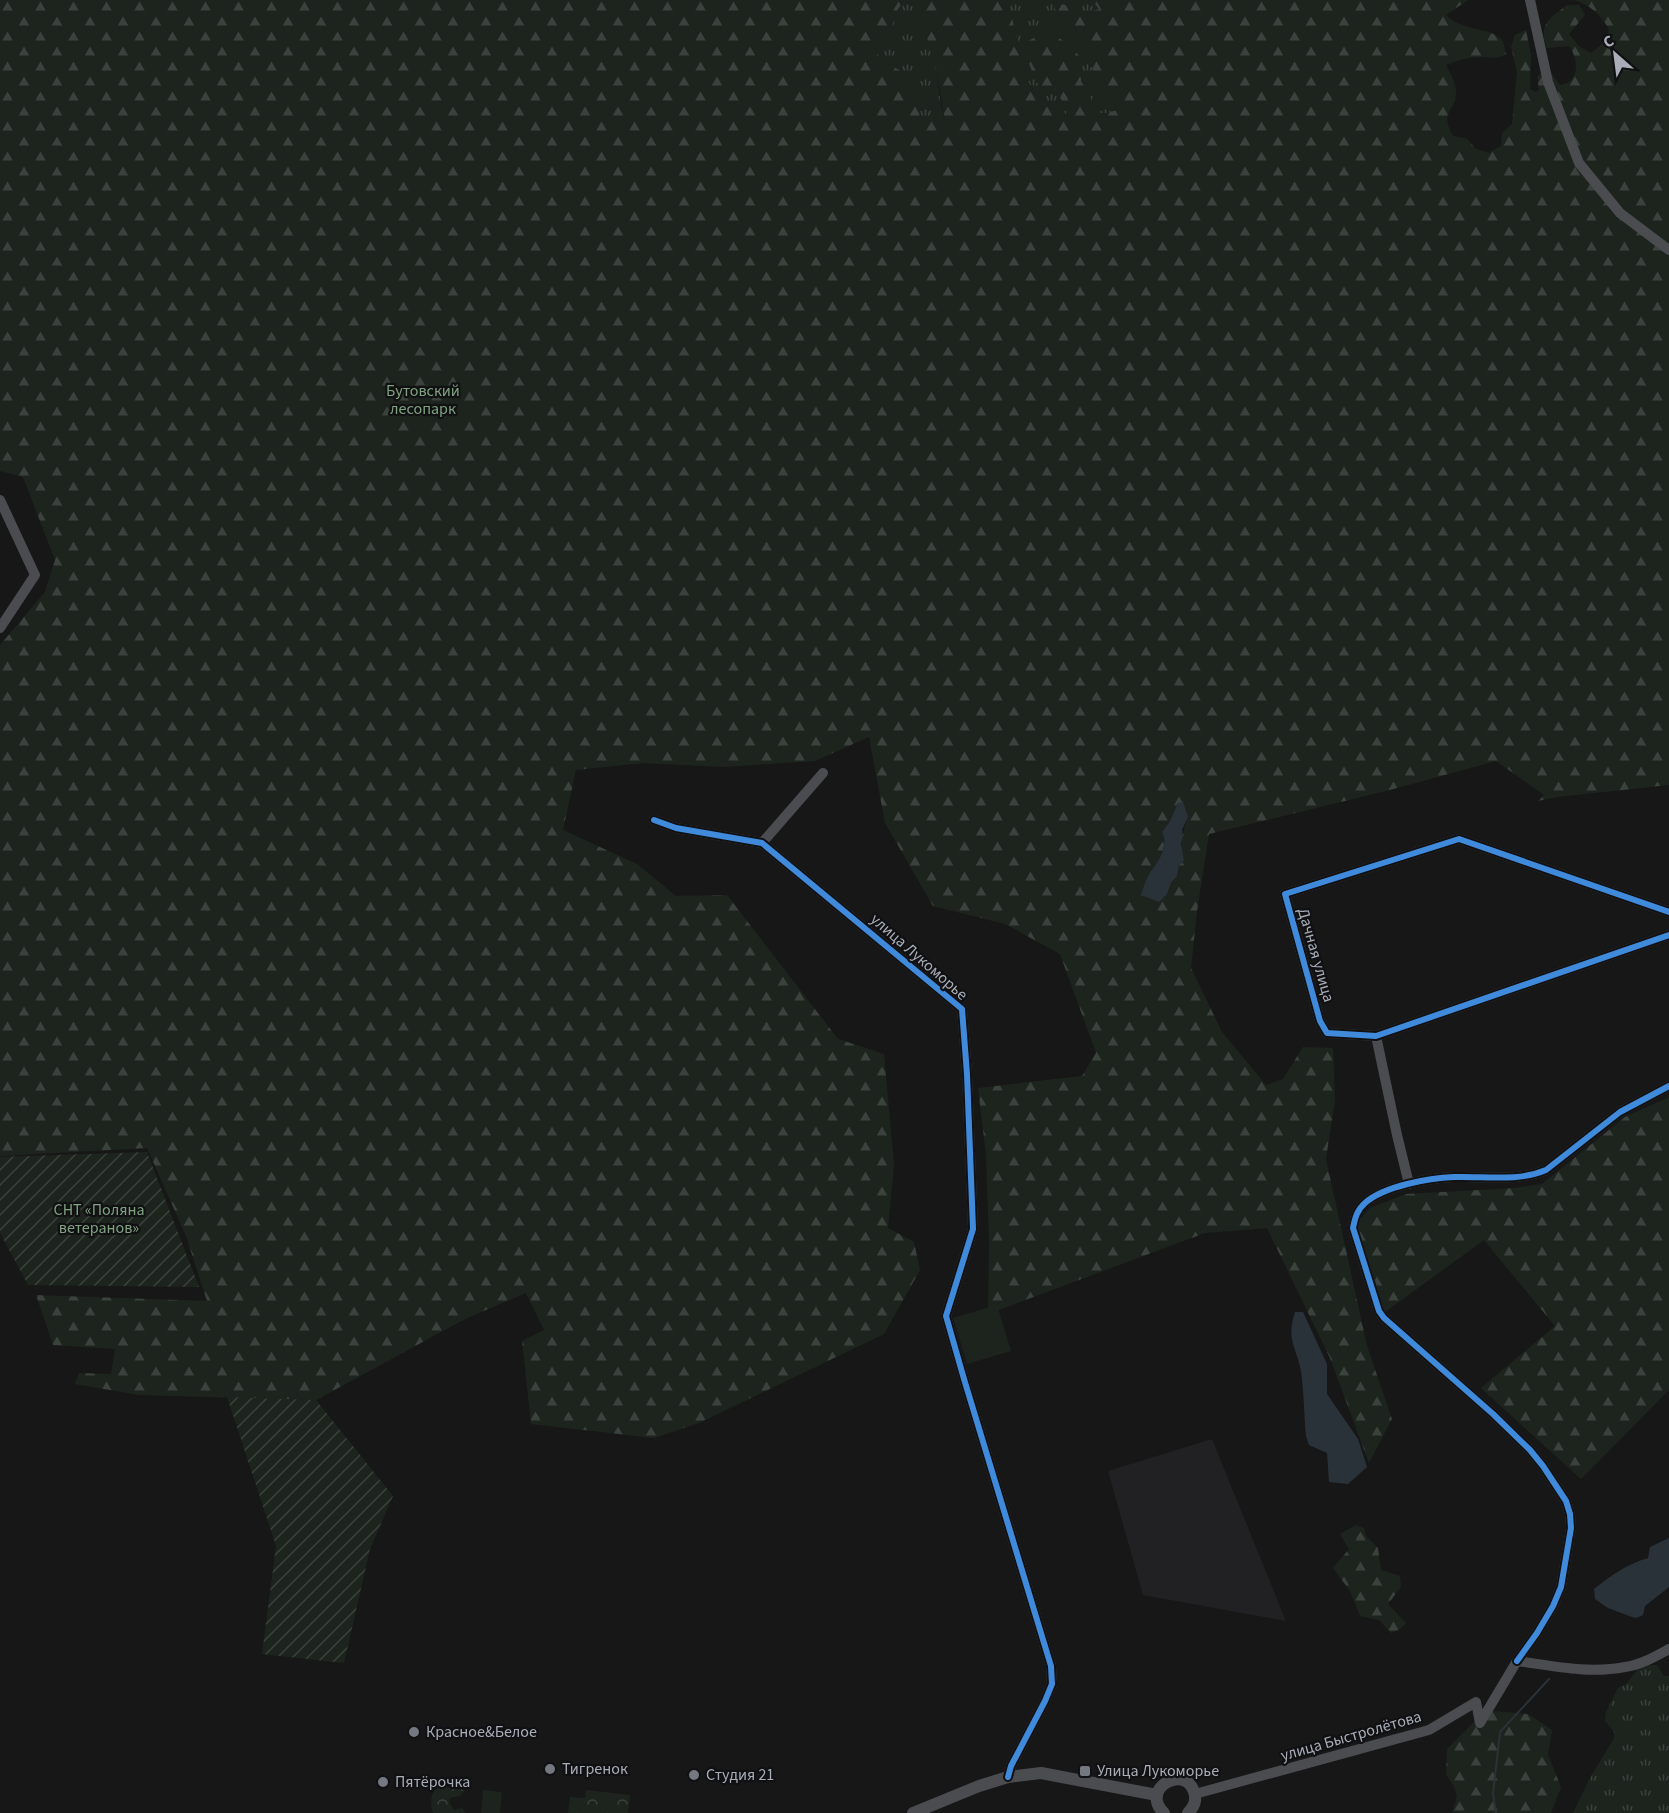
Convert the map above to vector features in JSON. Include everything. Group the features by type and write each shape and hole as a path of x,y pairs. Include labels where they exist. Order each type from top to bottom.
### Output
{"street":[{"path":"1530,0 1548,82 1579,163 1620,213 1669,250"},
{"path":"0,500 35,575 0,628"},
{"path":"762,843 823,773"},
{"name":"улица Лукоморье","path":"654,820 676,828 762,843 962,1009 973,1229 946,1316 963,1379 1051,1666 1052,1684 1011,1766 1008,1777"},
{"name":"Дачная улица","path":"1669,912 1459,839 1285,894 1320,1021 1328,1033 1376,1036 1669,935"},
{"path":"1376,1036 1409,1184"},
{"path":"1669,1086 1620,1112 1546,1170 1535,1175 1452,1177 1409,1184 1378,1194 1365,1203 1356,1215 1353,1228 1379,1311 1384,1318 1493,1414 1530,1450 1566,1501 1571,1528 1561,1587 1537,1633 1517,1661 1571,1669 1599,1670 1628,1667 1654,1658 1669,1649"},
{"name":"улица Быстролётова","path":"1195,1794 1429,1730 1476,1702 1480,1723 1517,1661"},
{"path":"913,1813 979,1786 1008,1777 1041,1773 1157,1795"},
{"path":"1164,1813 1157,1802 1160,1787 1172,1779 1180,1779 1192,1787 1195,1794 1195,1802 1188,1813"}],"shaded area":[{"path":"1183,802 1188,817 1182,830 1181,843 1184,861 1179,865 1177,876 1171,883 1167,894 1159,902 1141,895 1148,876 1163,850 1162,832 1178,803"},
{"path":"1295,1312 1303,1312 1327,1364 1327,1394 1358,1439 1367,1467 1348,1484 1329,1482 1327,1453 1309,1445 1306,1436 1301,1371 1291,1330"},
{"path":"1212,1439 1286,1621 1143,1595 1108,1471"},
{"path":"1669,1538 1669,1587 1645,1606 1643,1615 1632,1617 1608,1608 1595,1599 1594,1589 1620,1570 1648,1558 1650,1547"}],"green space":[{"name":"Бутовский лесопарк","path":"0,0 904,0 897,11 890,32 874,47 881,60 903,72 914,93 921,121 945,122 937,73 931,58 932,49 918,20 930,0 1001,0 1012,17 1024,75 1034,91 1063,119 1067,111 1060,97 1036,82 1027,58 1028,41 1047,31 1061,39 1081,58 1081,81 1096,113 1117,110 1110,90 1100,86 1090,64 1087,49 1058,17 1053,3 1066,5 1075,16 1099,9 1092,0 1468,0 1446,15 1460,24 1497,36 1502,40 1506,54 1497,58 1468,58 1446,65 1456,92 1447,121 1453,136 1467,139 1476,149 1489,153 1501,146 1502,133 1512,124 1517,72 1511,47 1515,35 1526,30 1531,55 1530,89 1536,92 1539,90 1537,77 1547,67 1560,85 1569,82 1576,68 1574,54 1569,46 1547,48 1544,33 1550,18 1567,5 1579,5 1585,15 1569,34 1580,47 1591,53 1601,45 1609,30 1595,11 1574,0 1669,0 1669,785 1538,801 1544,795 1496,761 1386,791 1209,834 1191,968 1222,1032 1266,1085 1283,1079 1303,1047 1333,1048 1335,1100 1326,1159 1367,1346 1392,1419 1369,1463 1330,1358 1267,1228 1205,1233 988,1314 989,1241 986,1155 978,1088 1082,1076 1096,1053 1060,954 1005,924 933,906 885,823 869,737 815,761 724,767 643,763 576,770 563,830 637,864 676,896 727,895 838,1039 884,1054 894,1165 888,1228 914,1242 920,1270 884,1334 699,1423 654,1438 531,1424 522,1341 544,1330 526,1293 465,1319 316,1400 139,1395 75,1384 79,1373 111,1374 115,1349 53,1345 36,1295 207,1301 186,1236 147,1148 0,1156 0,645 45,592 55,560 23,477 0,471","holes":["1178,803 1188,817 1182,839 1184,861 1179,865 1177,876 1171,883 1167,894 1151,874 1163,848 1162,832"]},
{"path":"904,0 930,0 918,20 932,49 931,58 937,73 945,122 921,122 914,93 903,72 881,60 874,47 890,32 897,11"},
{"path":"1001,0 1092,0 1100,9 1075,16 1058,17 1087,49 1090,64 1110,90 1117,110 1096,113 1081,81 1080,58 1061,39 1047,31 1036,82 1060,97 1067,111 1063,120 1034,91 1024,75 1012,17"},
{"path":"1669,1097 1669,1390 1581,1479 1481,1388 1555,1326 1484,1240 1385,1312 1359,1231 1359,1221 1370,1208 1406,1194 1515,1188 1542,1184 1625,1117"},
{"name":"СНТ «Поляна ветеранов»","path":"147,1152 199,1287 28,1285 0,1233 0,1157"},
{"path":"997,1305 1011,1351 967,1364 953,1318"},
{"path":"227,1397 316,1400 393,1496 370,1549 344,1663 262,1654 276,1546"},
{"path":"1356,1525 1364,1528 1366,1536 1378,1548 1381,1570 1400,1576 1401,1587 1388,1604 1406,1623 1399,1630 1391,1633 1379,1620 1360,1616 1350,1591 1333,1568 1349,1549 1340,1534"},
{"path":"1647,1665 1657,1665 1664,1676 1669,1676 1669,1813 1573,1813 1614,1738 1614,1732 1605,1721 1606,1712 1618,1688 1626,1684 1638,1669"},
{"path":"1492,1711 1528,1714 1552,1730 1548,1755 1561,1787 1551,1813 1452,1813 1457,1797 1454,1786 1446,1774 1447,1749 1477,1719"},
{"path":"440,1786 465,1790 460,1796 450,1798 449,1802 454,1810 462,1808 466,1813 433,1813 432,1798 434,1791"},
{"path":"483,1790 502,1792 500,1813 481,1813"},
{"path":"586,1790 630,1795 628,1813 568,1813 570,1797 585,1798"}],"waterway":[{"path":"1496,1813 1493,1794 1500,1732 1549,1679"}],"cycle path":[{"path":"654,820 676,828 762,843 962,1009 973,1229 946,1316 1051,1666 1052,1684 1011,1766 1008,1777"},
{"path":"1669,912 1459,839 1285,894 1320,1021 1327,1033 1376,1036 1669,935"},
{"path":"1517,1661 1537,1633 1561,1587 1571,1528 1566,1501 1530,1450 1493,1414 1384,1318 1379,1311 1353,1228 1357,1214 1365,1203 1383,1192 1407,1184 1454,1177 1524,1176 1546,1170 1620,1112 1669,1086"}],"place":[{"name":"Красное&Белое","path":"414,1732"},
{"name":"Тигренок","path":"550,1769"},
{"name":"Улица Лукоморье","path":"1085,1771"},
{"name":"Студия 21","path":"694,1775"},
{"name":"Пятёрочка","path":"383,1782"}]}
